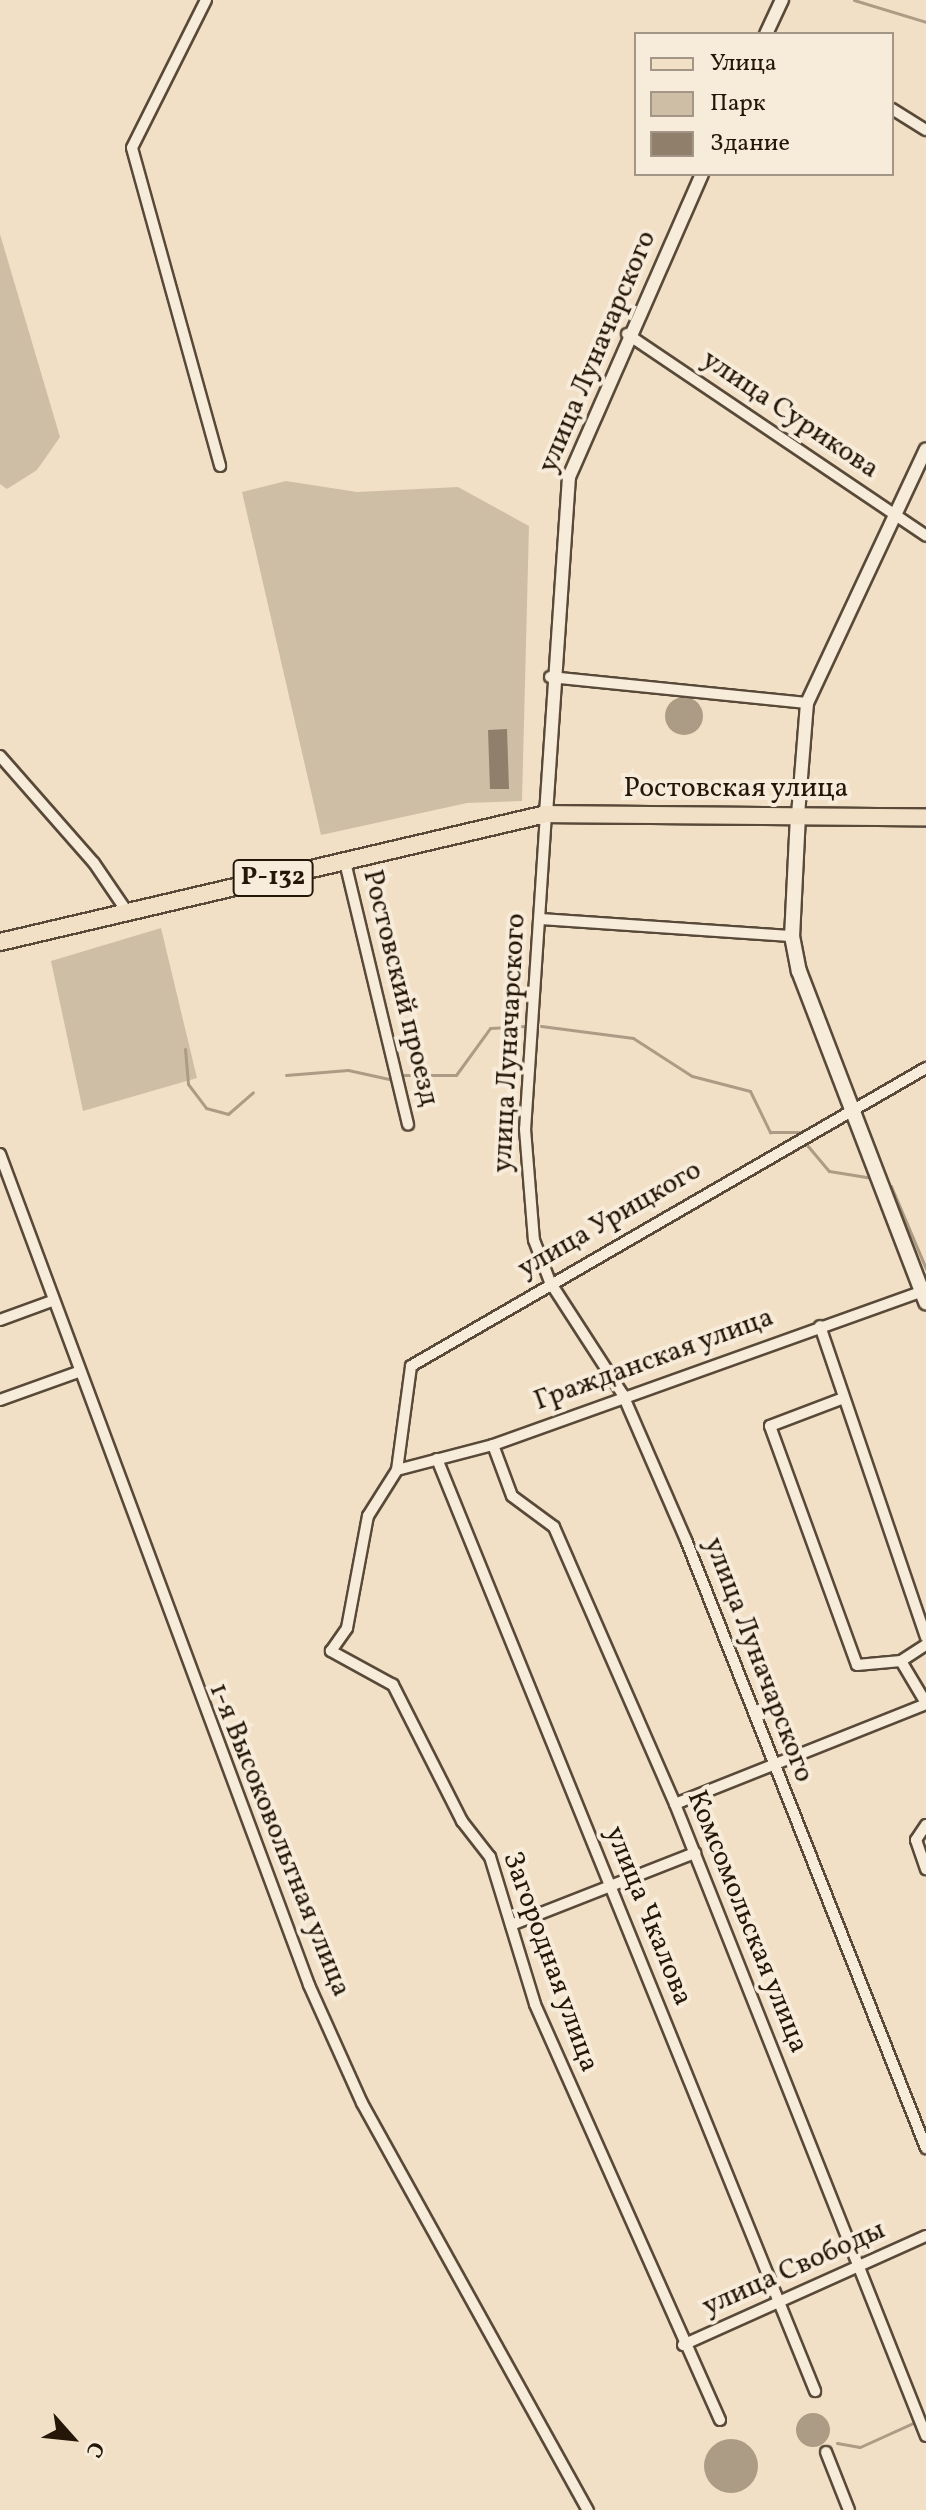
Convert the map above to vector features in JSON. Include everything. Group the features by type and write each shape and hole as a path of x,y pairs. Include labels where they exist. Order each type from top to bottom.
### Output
{"main road":[{"name":"Ростовская улица","path":"546,814 926,817"},
{"name":"Р-132","path":"0,942 546,814"},
{"path":"798,815 792,936 925,1294"}],"street":[{"path":"206,0 132,148 220,466"},
{"path":"767,32 782,0"},
{"path":"894,110 926,130"},
{"name":"улица Луначарского","path":"701,176 627,334 569,477 550,677 542,919 527,1198 550,1282 623,1395 926,2148"},
{"name":"улица Сурикова","path":"627,334 926,536"},
{"path":"798,815 807,703 926,449"},
{"path":"550,677 807,703"},
{"path":"0,756 94,863 126,910"},
{"name":"Ростовский проезд","path":"345,862 408,1125"},
{"path":"542,919 792,936"},
{"name":"улица Урицкого","path":"397,1470 411,1366 550,1282 926,1068"},
{"name":"1-я Высоковольтная улица","path":"0,1154 78,1372 309,1985 362,2103 588,2510"},
{"name":"Гражданская улица","path":"397,1470 493,1445 623,1395 820,1326 925,1294"},
{"path":"0,1320 52,1301"},
{"path":"820,1326 841,1399 926,1637"},
{"path":"0,1400 78,1372"},
{"path":"841,1399 770,1426 857,1665 901,1661 926,1645"},
{"name":"Комсомольская улица","path":"493,1445 512,1496 554,1527 675,1804 926,2436"},
{"name":"улица Чкалова","path":"437,1459 565,1788 612,1885 777,2304 815,2391"},
{"name":"Загородная улица","path":"397,1470 368,1516 347,1628 333,1657 393,1685 462,1821 490,1857 571,2092 683,2345 720,2420"},
{"path":"675,1804 926,1704 901,1661"},
{"path":"926,1825 916,1840 926,1869"},
{"path":"511,1925 695,1853"},
{"name":"улица Свободы","path":"683,2345 926,2236"},
{"path":"826,2452 849,2510"}],"green space":[{"path":"0,234 60,437 37,470 7,489 0,484"},
{"path":"286,481 357,492 458,487 529,526 522,801 467,803 321,835 242,492"},
{"path":"161,928 197,1078 83,1111 51,961"}],"shaded area":[{"path":"684,697 698,702 703,716 698,730 684,735 670,730 665,716 670,702"},
{"path":"813,2413 825,2418 830,2430 825,2442 813,2447 801,2442 796,2430 801,2418"},
{"path":"731,2439 750,2447 758,2466 750,2485 731,2493 712,2485 704,2466 712,2447"}],"building":[{"path":"507,729 509,789 490,789 488,730"}],"waterway":[{"path":"854,0 926,22"},
{"path":"404,1075 456,1075 490,1028 526,1026"},
{"path":"541,1026 633,1038 692,1076 750,1091 770,1132 800,1132"},
{"path":"185,1049 188,1084 206,1108 228,1114 253,1092"},
{"path":"286,1075 348,1070 389,1079"},
{"path":"807,1145 829,1171 872,1178"},
{"path":"891,1186 926,1269"},
{"path":"837,2443 860,2447 913,2423"}]}
